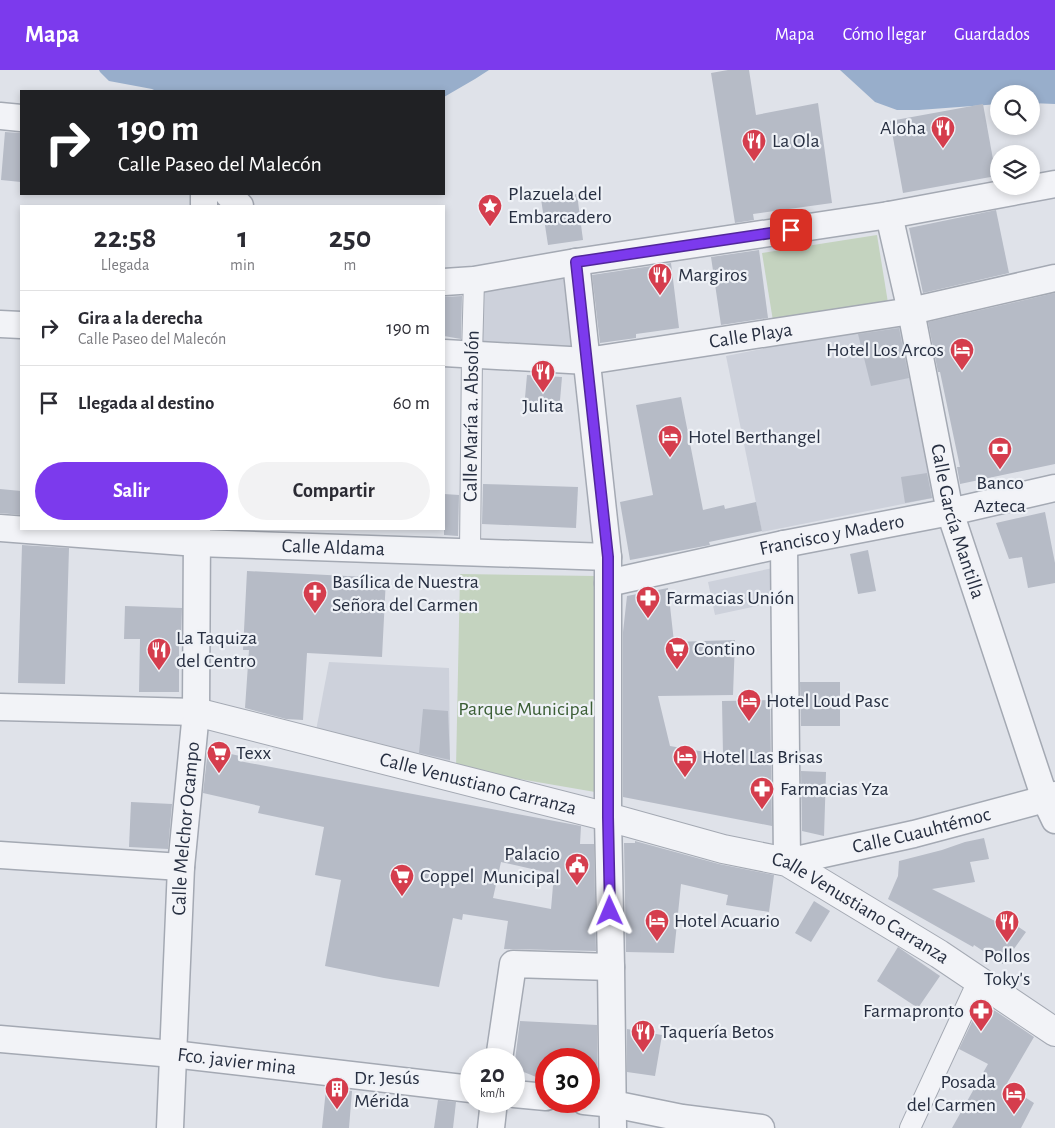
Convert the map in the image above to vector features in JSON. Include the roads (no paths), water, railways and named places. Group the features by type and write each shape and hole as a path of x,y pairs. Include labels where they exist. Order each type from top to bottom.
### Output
{"street":[{"path":"0,116 20,118"},
{"path":"445,282 474,280 576,262 889,215 1055,184"},
{"path":"229,195 239,205"},
{"name":"Calle García Mantilla","path":"889,215 911,311 950,512 1052,804"},
{"path":"576,262 608,557 608,817 613,1116"},
{"name":"Calle Playa","path":"445,353 586,361 911,311 1055,278"},
{"name":"Calle María a. Absolón","path":"470,551 474,280"},
{"path":"0,324 20,325"},
{"name":"Francisco y Madero","path":"608,583 784,544 950,512 1055,488"},
{"name":"Calle Aldama","path":"0,528 20,529"},
{"name":"Calle Aldama","path":"49,530 608,557"},
{"name":"Calle Melchor Ocampo","path":"170,1128 181,867 196,712 197,536"},
{"path":"784,544 786,862"},
{"name":"Calle Venustiano Carranza","path":"0,707 196,712 608,817 723,849 786,862 939,954 1055,1032"},
{"name":"Calle Cuauhtémoc","path":"786,862 1052,804"},
{"path":"0,855 181,867"},
{"path":"502,1048 513,964 611,967"},
{"path":"910,1128 978,981"},
{"name":"Fco. javier mina","path":"0,1039 173,1054 460,1088"},
{"path":"600,1109 613,1116 682,1118 761,1128"},
{"path":"490,1128 492,1113"}],"water":[{"path":"99,70 489,70 445,96 445,90 154,90 109,81"},
{"path":"840,70 1055,70 1055,104 1040,103 1040,85 990,85 990,105 897,110 875,102"}],"place":[{"name":"Aloha","path":"943,149"},
{"name":"La Ola","path":"754,162"},
{"name":"Plazuela del Embarcadero","path":"490,227"},
{"name":"Margiros","path":"660,296"},
{"name":"Hotel Los Arcos","path":"962,371"},
{"name":"Julita","path":"543,393"},
{"name":"Hotel Berthangel","path":"670,458"},
{"name":"Banco Azteca","path":"1000,470"},
{"name":"Basílica de Nuestra Señora del Carmen","path":"315,614"},
{"name":"Farmacias Unión","path":"648,619"},
{"name":"Contino","path":"677,670"},
{"name":"La Taquiza del Centro","path":"159,671"},
{"name":"Hotel Loud Pasc","path":"749,722"},
{"name":"Texx","path":"219,774"},
{"name":"Hotel Las Brisas","path":"685,778"},
{"name":"Farmacias Yza","path":"762,810"},
{"name":"Palacio Municipal","path":"577,886"},
{"name":"Coppel","path":"402,897"},
{"name":"Hotel Acuario","path":"657,942"},
{"name":"Pollos Toky's","path":"1007,943"},
{"name":"Farmapronto","path":"981,1032"},
{"name":"Taquería Betos","path":"643,1053"},
{"name":"Dr. Jesús Mérida","path":"337,1110"},
{"name":"Posada del Carmen","path":"1014,1115"}],"park label":[{"name":"Parque Municipal","path":"526,709"}]}
